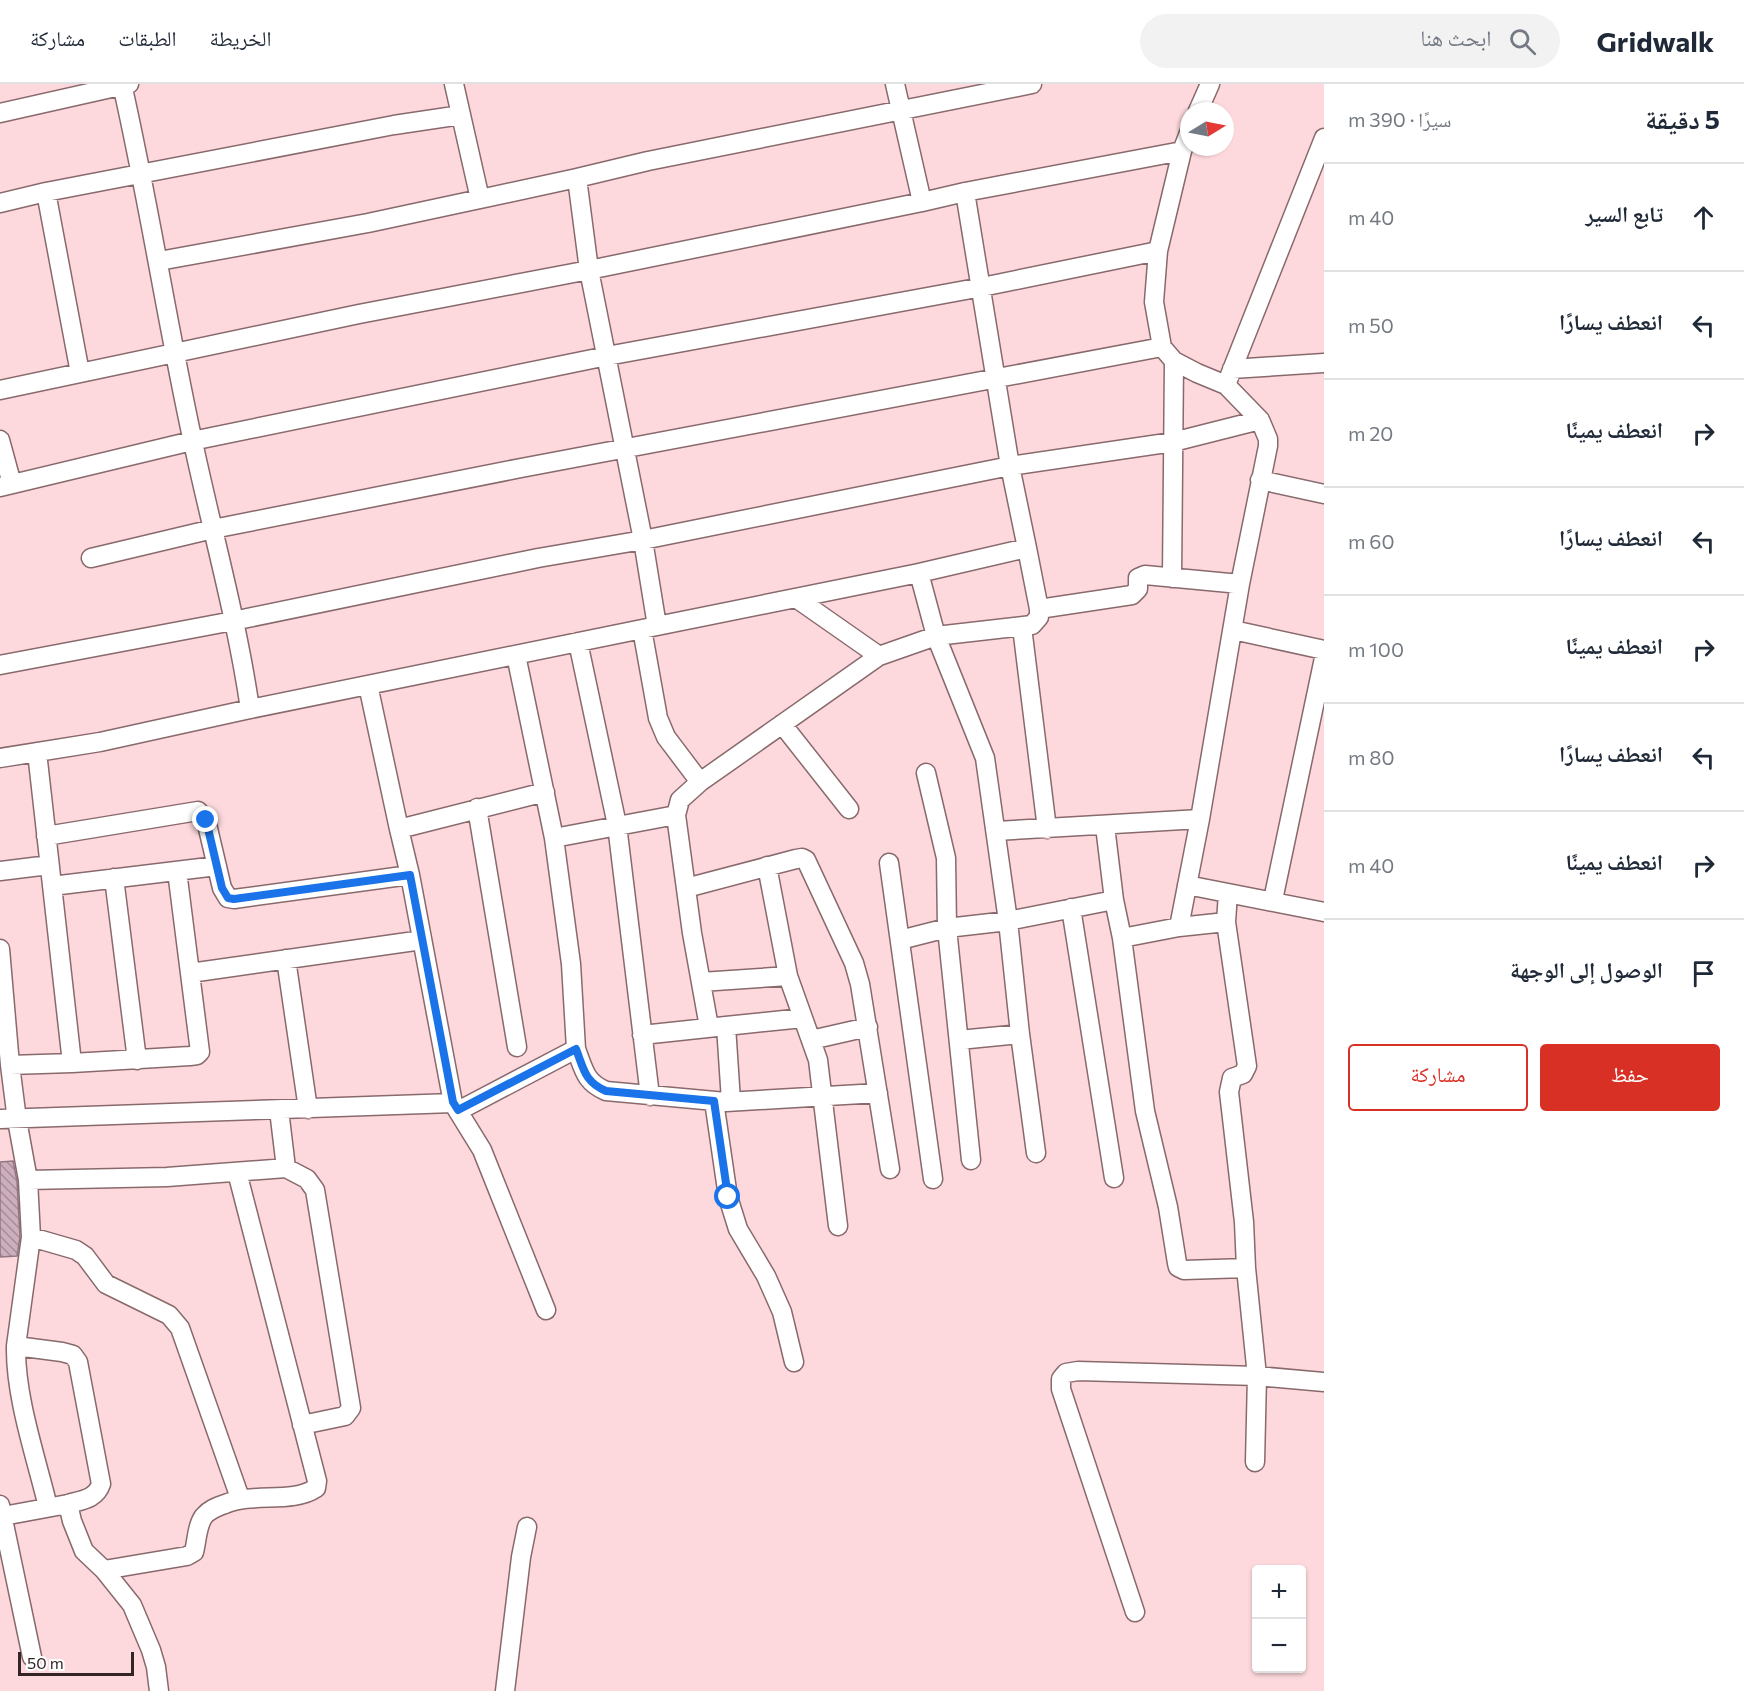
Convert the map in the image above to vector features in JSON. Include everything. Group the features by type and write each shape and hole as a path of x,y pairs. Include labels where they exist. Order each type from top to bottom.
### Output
{"street":[{"path":"0,113 124,84 192,441 233,621 250,709"},
{"path":"454,84 480,199"},
{"path":"895,84 922,202"},
{"path":"159,261 368,223 659,159 1032,84"},
{"path":"1202,102 1210,84"},
{"path":"0,203 46,192 394,125 461,115"},
{"path":"1229,377 1324,138"},
{"path":"0,390 358,314 589,270 965,192 1180,151"},
{"path":"1181,156 1158,251 1154,302 1162,347 1174,361 1197,374 1229,377 1324,363"},
{"path":"577,178 589,270 643,540 658,718 666,737 700,782"},
{"path":"46,192 80,373"},
{"path":"794,1362 782,1312 766,1276 738,1228 728,1197 717,1026 701,982 676,815 680,800 700,782 879,656 936,636 1022,627 1032,625 1037,621 1040,609 1010,466 965,192"},
{"path":"0,440 6,485 192,441 607,356 982,287 1158,251"},
{"path":"92,558 213,529 624,448 1162,347"},
{"path":"1172,578 1174,361"},
{"path":"1179,927 1268,439 1260,420 1229,377"},
{"path":"0,665 233,621 538,558 643,540 1010,466 1173,442 1260,420"},
{"path":"1260,480 1324,495"},
{"path":"0,758 100,742 250,709 919,573 1027,548"},
{"path":"919,573 936,636 985,758 1008,921 1036,1153"},
{"path":"1040,609 1132,595 1138,589 1138,580 1142,576 1240,584"},
{"path":"796,598 879,656"},
{"path":"1022,627 1047,829"},
{"path":"1233,630 1324,650"},
{"path":"578,642 617,825 650,1096"},
{"path":"516,655 554,838 571,964 576,1049 587,1078 595,1086 606,1091 723,1101 878,1093"},
{"path":"1273,900 1324,658"},
{"path":"368,685 410,875 456,1106 486,1159 546,1310"},
{"path":"782,724 849,808"},
{"path":"37,752 72,1063"},
{"path":"926,773 946,858 947,928 971,1160"},
{"path":"399,829 545,792"},
{"path":"477,808 517,1047"},
{"path":"46,836 198,812 206,820 225,893 228,898 234,899 410,875"},
{"path":"554,838 676,815"},
{"path":"996,831 1200,819"},
{"path":"1106,826 1114,900 1122,938 1143,1101 1168,1207 1177,1263 1184,1270 1246,1268"},
{"path":"686,888 767,866 802,858 806,860 854,963 860,984 890,1169"},
{"path":"889,863 933,1179"},
{"path":"0,872 49,865"},
{"path":"52,886 217,866"},
{"path":"767,866 788,976 818,1060 838,1226"},
{"path":"10,1065 190,1056 200,1053 177,871"},
{"path":"114,878 137,1059"},
{"path":"1187,885 1273,900 1324,912"},
{"path":"1228,893 1226,922 1247,1066 1243,1074 1232,1078 1229,1092 1244,1222 1246,1268 1257,1376 1255,1462"},
{"path":"900,940 947,928 1008,921 1114,900"},
{"path":"1071,908 1114,1178"},
{"path":"1122,938 1179,927 1226,922"},
{"path":"190,973 422,939"},
{"path":"0,949 10,1065 8,1120 28,1180 31,1237 16,1346 9,1374 48,1507"},
{"path":"286,959 308,1109"},
{"path":"701,982 788,976"},
{"path":"642,1035 803,1018"},
{"path":"811,1040 868,1027"},
{"path":"959,1040 1020,1034"},
{"path":"8,1120 456,1106 576,1049"},
{"path":"279,1110 286,1168"},
{"path":"28,1180 167,1177 286,1168 307,1179 315,1190 351,1408 345,1416 302,1425"},
{"path":"104,1570 187,1556 194,1552 204,1516 212,1509 240,1498 303,1495 316,1488 317,1481 237,1173"},
{"path":"31,1237 76,1250 85,1256 106,1284 169,1316 180,1328 240,1498"},
{"path":"16,1346 62,1352 72,1355 78,1362 100,1484 98,1493 92,1497 68,1504 2,1510 32,1657"},
{"path":"1135,1612 1061,1389 1061,1379 1066,1372 1257,1376 1324,1382"},
{"path":"68,1504 84,1551 104,1570 132,1605 151,1650 159,1691"},
{"path":"505,1691 521,1557 527,1527"}],"building":[{"path":"13,1161 17,1181 20,1237 17,1256 0,1257 0,1162"}],"route":[{"path":"206,820 222,888 228,898 410,875 453,1102 458,1110 576,1049 587,1078 595,1086 606,1091 714,1101 728,1197"}]}
